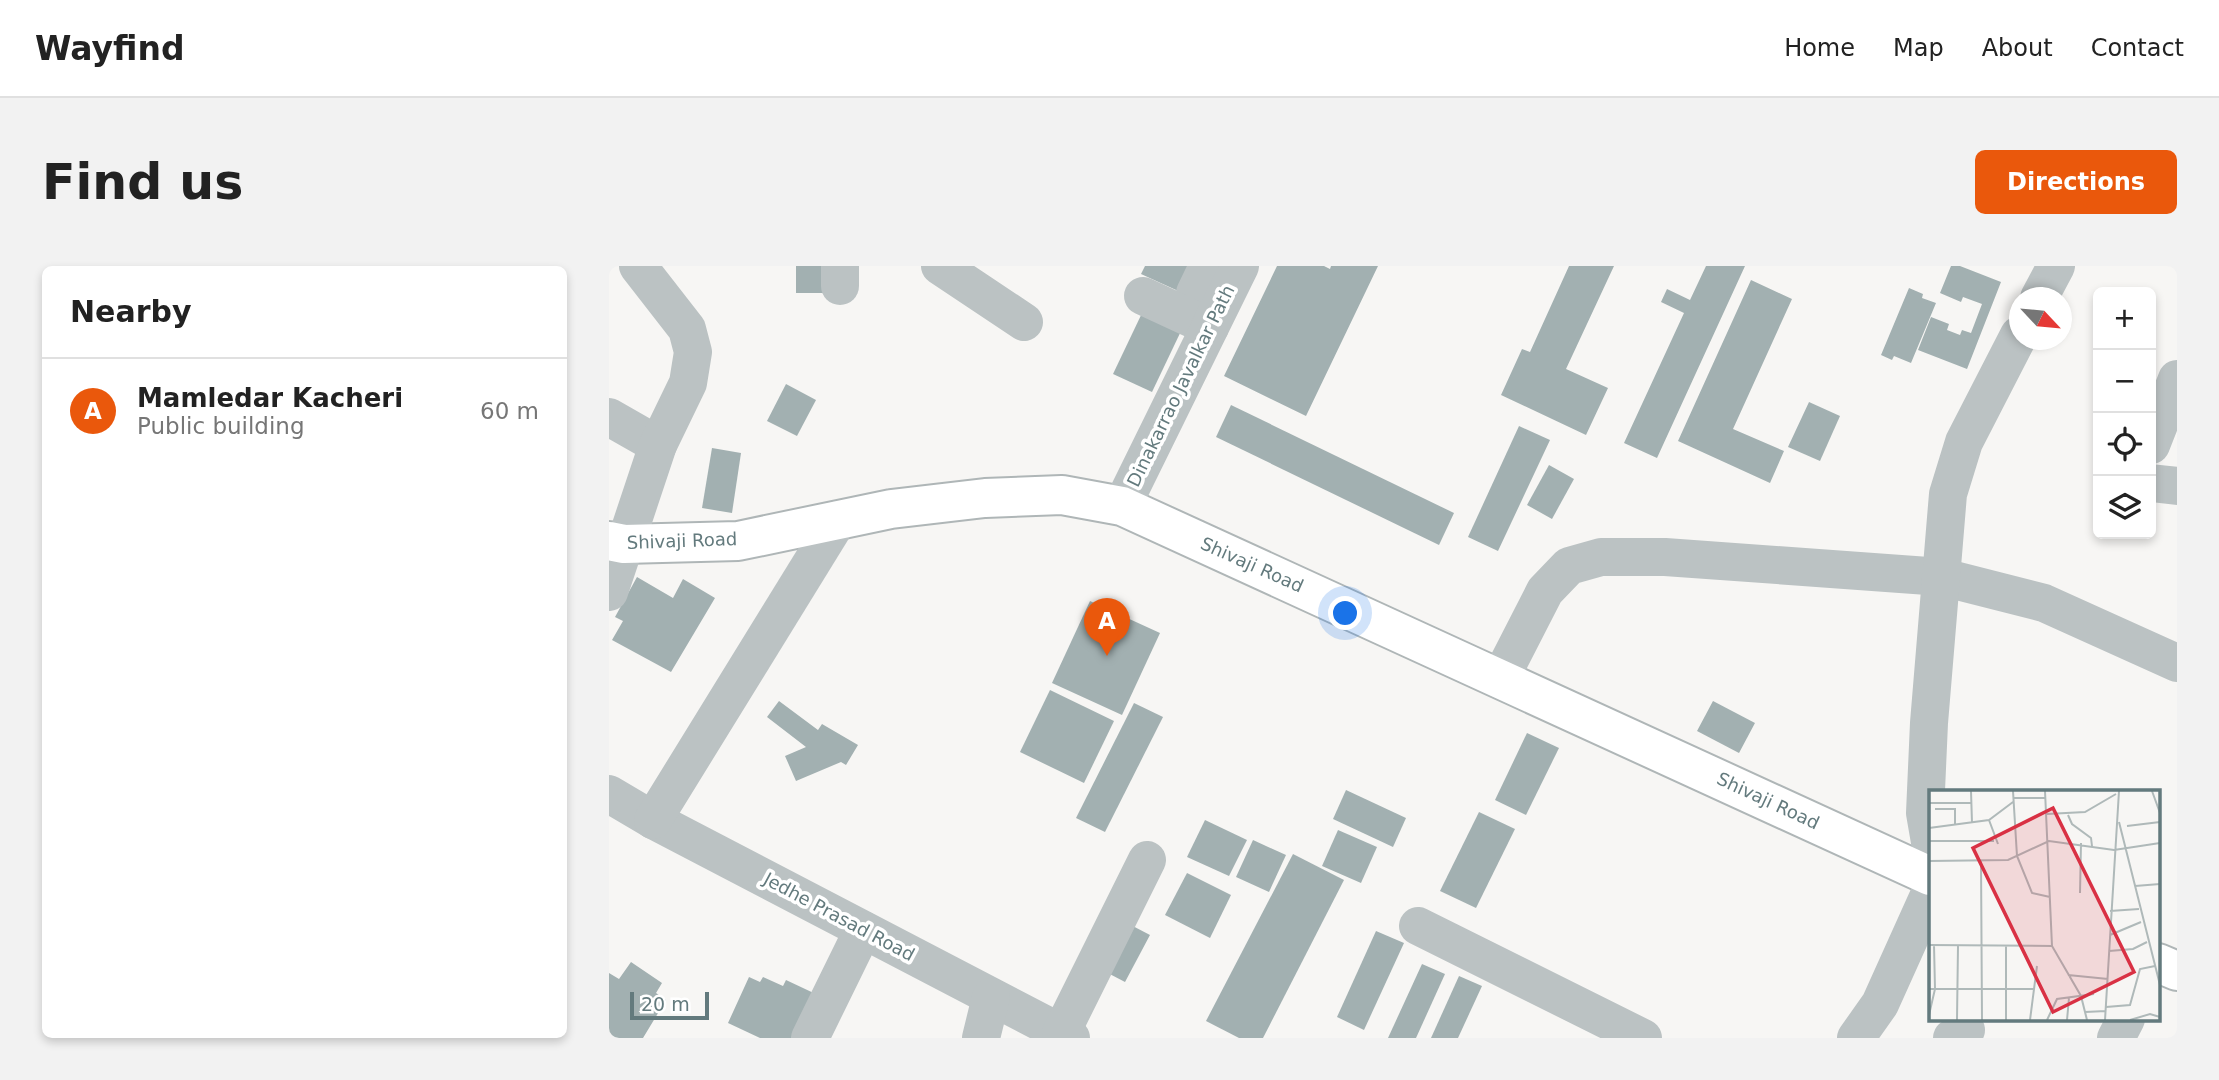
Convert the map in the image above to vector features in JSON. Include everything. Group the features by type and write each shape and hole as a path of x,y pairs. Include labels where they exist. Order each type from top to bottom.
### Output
{"highway":[{"name":"Shivaji Road","path":"616,543 738,541 891,509 985,498 1062,495 1122,506 1929,876"},
{"path":"2159,963 2177,971"}],"street":[{"path":"609,592 616,543 688,383 692,352 687,329 638,266"},
{"path":"940,266 1024,322"},
{"name":"Dinakarrao Javalkar Path","path":"1122,506 1240,266"},
{"path":"1143,296 1210,327"},
{"path":"1929,836 1925,813 1929,723 1948,494 1964,442 2011,350"},
{"path":"2156,432 2177,379"},
{"path":"609,417 658,445"},
{"path":"2156,484 2177,486"},
{"path":"653,820 838,520"},
{"path":"1500,679 1545,591 1569,566 1601,557 1665,557 1942,578 2044,603 2177,663"},
{"name":"Jedhe Prasad Road","path":"609,794 653,820 1066,1035"},
{"path":"1066,1035 1147,860"},
{"path":"1856,1038 1880,1004 1929,895"},
{"path":"1418,926 1643,1038"},
{"path":"810,1038 863,930"},
{"path":"981,1038 991,997"},
{"path":"2116,1038 2125,1020"}],"building":[{"path":"796,266 836,266 836,293 796,293"},
{"path":"1145,266 1200,266 1187,295 1141,274"},
{"path":"1277,266 1324,266 1330,269 1331,266 1378,266 1306,416 1224,376"},
{"path":"1569,266 1614,266 1566,369 1608,388 1586,435 1501,395 1522,349 1530,352"},
{"path":"1706,266 1745,266 1657,458 1624,443 1684,313 1661,302 1667,289 1690,300"},
{"path":"1951,266 1960,266 2001,282 1967,369 1918,350 1931,317 1949,324 1947,330 1960,335 1962,330 1971,333 1982,304 1963,297 1961,302 1940,293"},
{"path":"1751,280 1792,299 1733,429 1784,451 1770,483 1678,441"},
{"path":"1909,288 1923,294 1922,298 1936,303 1911,363 1894,356 1892,360 1881,355"},
{"path":"1143,311 1182,329 1152,392 1113,374"},
{"path":"786,384 816,400 797,436 767,421"},
{"path":"1809,402 1840,416 1820,461 1788,447"},
{"path":"1231,405 1454,513 1439,545 1216,437"},
{"path":"1519,426 1550,440 1498,551 1468,537"},
{"path":"712,448 741,453 732,513 702,508"},
{"path":"1549,465 1574,479 1552,519 1527,505"},
{"path":"637,577 673,598 683,579 715,598 671,672 612,640 623,621 615,617"},
{"path":"1090,601 1160,633 1122,715 1052,683"},
{"path":"1050,690 1114,721 1084,783 1020,752"},
{"path":"779,701 818,730 822,724 858,745 846,765 841,762 796,781 785,756 806,747 767,717"},
{"path":"1713,701 1755,723 1739,753 1697,731"},
{"path":"1134,703 1163,717 1105,832 1076,818"},
{"path":"1527,733 1559,748 1526,815 1495,800"},
{"path":"1346,790 1406,818 1393,847 1333,819"},
{"path":"1479,812 1515,829 1476,908 1440,891"},
{"path":"1205,820 1247,840 1229,876 1187,857"},
{"path":"1338,830 1377,847 1361,883 1322,866"},
{"path":"1253,840 1286,855 1269,892 1236,877"},
{"path":"1293,854 1344,880 1263,1038 1239,1038 1206,1021"},
{"path":"1187,873 1231,895 1210,938 1165,915"},
{"path":"1127,923 1150,935 1125,982 1102,970"},
{"path":"1376,931 1404,943 1364,1030 1337,1017"},
{"path":"631,962 662,983 656,993 666,1000 643,1038 609,1038 609,973 619,979"},
{"path":"1422,964 1445,974 1416,1038 1388,1038"},
{"path":"1459,976 1482,986 1458,1038 1431,1038"},
{"path":"749,977 760,982 763,977 783,986 786,980 820,996 800,1038 760,1038 728,1023"}],"place":[{"name":"Mamledar Kacheri","path":"1107,656"}]}
